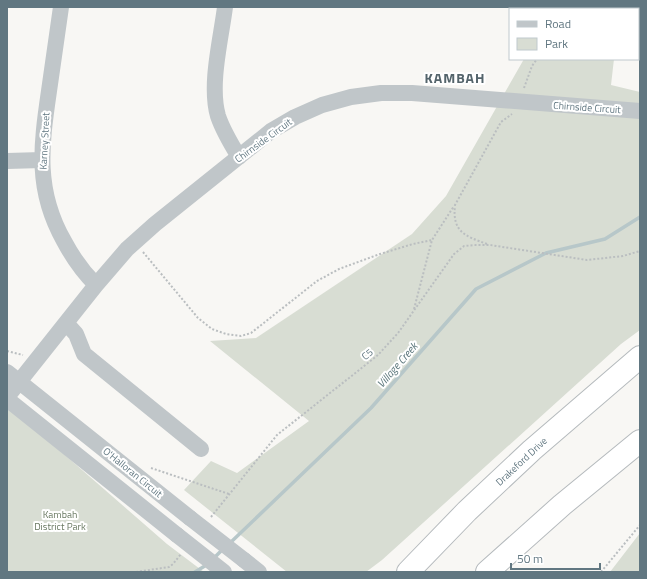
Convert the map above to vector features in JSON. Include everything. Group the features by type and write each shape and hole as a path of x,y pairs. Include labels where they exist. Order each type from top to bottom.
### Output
{"highway":[{"name":"Drakeford Drive","path":"408,572 467,512 532,450 640,357"},
{"path":"487,572 562,505 640,441"}],"street":[{"name":"Karney Street","path":"60,7 44,127 42,160 45,193 55,226 72,257 96,285"},
{"path":"225,7 216,74 215,95 218,116 226,136 239,157"},
{"name":"Chirnside Circuit","path":"7,398 13,377 35,362 96,285 134,242 271,131 295,117 322,105 351,97 381,93 412,93 640,111"},
{"path":"7,161 42,160"},
{"path":"66,323 76,334 84,354 201,449"},
{"name":"O'Halloran Circuit","path":"13,377 260,572"},
{"path":"7,398 224,572"}],"path":[{"path":"413,312 432,240 455,206 501,122 516,112 518,101 532,66 536,60"},
{"path":"455,206 455,219 460,230 466,237 490,245"},
{"path":"134,242 198,318 212,329 226,334 241,336 251,333 317,280 339,269 387,252 432,240"},
{"name":"C5","path":"207,522 277,436 378,355 398,333 454,254 464,246 490,245 587,260 623,256 640,251"},
{"path":"7,351 28,356 35,362"},
{"path":"145,466 230,494"},
{"path":"601,572 640,525"},
{"path":"136,572 169,567 183,552"}],"green space":[{"path":"554,7 630,7 630,8"},
{"path":"523,60 614,60 611,85 640,92 640,330 621,344 382,560 366,572 287,572 184,490 211,461 237,473 309,421 210,341 256,338 412,234 446,196"},
{"name":"Kambah District Park","path":"7,408 58,449 167,544 204,572 7,572"},
{"path":"640,533 640,572 610,572"}],"waterway":[{"name":"Village Creek","path":"230,543 371,408 476,289 546,253 605,239 640,217"},
{"name":"Village Creek","path":"214,558 224,548"},
{"name":"Village Creek","path":"195,572 208,564"}],"district":[{"name":"KAMBAH","path":"455,78"}]}
